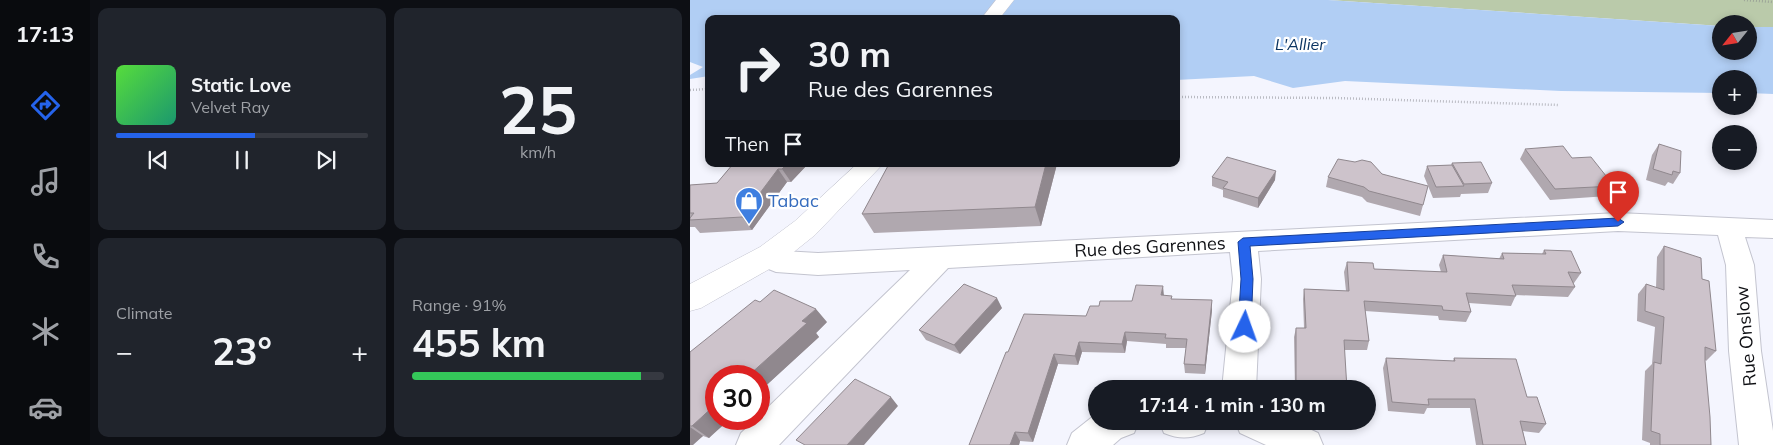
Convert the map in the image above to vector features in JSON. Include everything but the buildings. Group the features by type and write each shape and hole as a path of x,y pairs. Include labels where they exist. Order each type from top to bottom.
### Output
{"main road":[{"path":"993,15 1005,0"},
{"path":"690,299 770,255 805,228 867,167"},
{"path":"690,294 841,190 867,167"}],"street":[{"name":"Rue des Garennes","path":"770,255 776,261 818,264 1618,222 1773,229"},
{"name":"Rue Onslow","path":"1729,227 1740,265 1745,351 1757,445"},
{"path":"1240,380 1247,279 1243,242"},
{"path":"754,445 939,259"},
{"path":"1085,445 1104,430"},
{"path":"1272,430 1305,445"}],"path":[{"path":"1744,0 1773,2"},
{"path":"690,90 705,90"},
{"path":"1180,97 1335,98 1559,105"}],"green space":[{"path":"1328,0 1773,0 1773,27 1758,27 1758,15 1712,15 1712,25"}],"water":[{"name":"L'Allier","path":"690,0 1328,0 1712,25 1712,60 1758,60 1758,27 1773,27 1773,94 1757,93 1757,70 1712,70 1712,93 1561,91 1345,81 1293,88 1254,76 1180,80 1180,15 705,15 705,77 690,79 690,75 703,67 690,62"}],"place":[{"name":"Tabac","path":"749,225"}],"route":[{"path":"1245,327 1247,279 1243,242 1618,222"}]}
